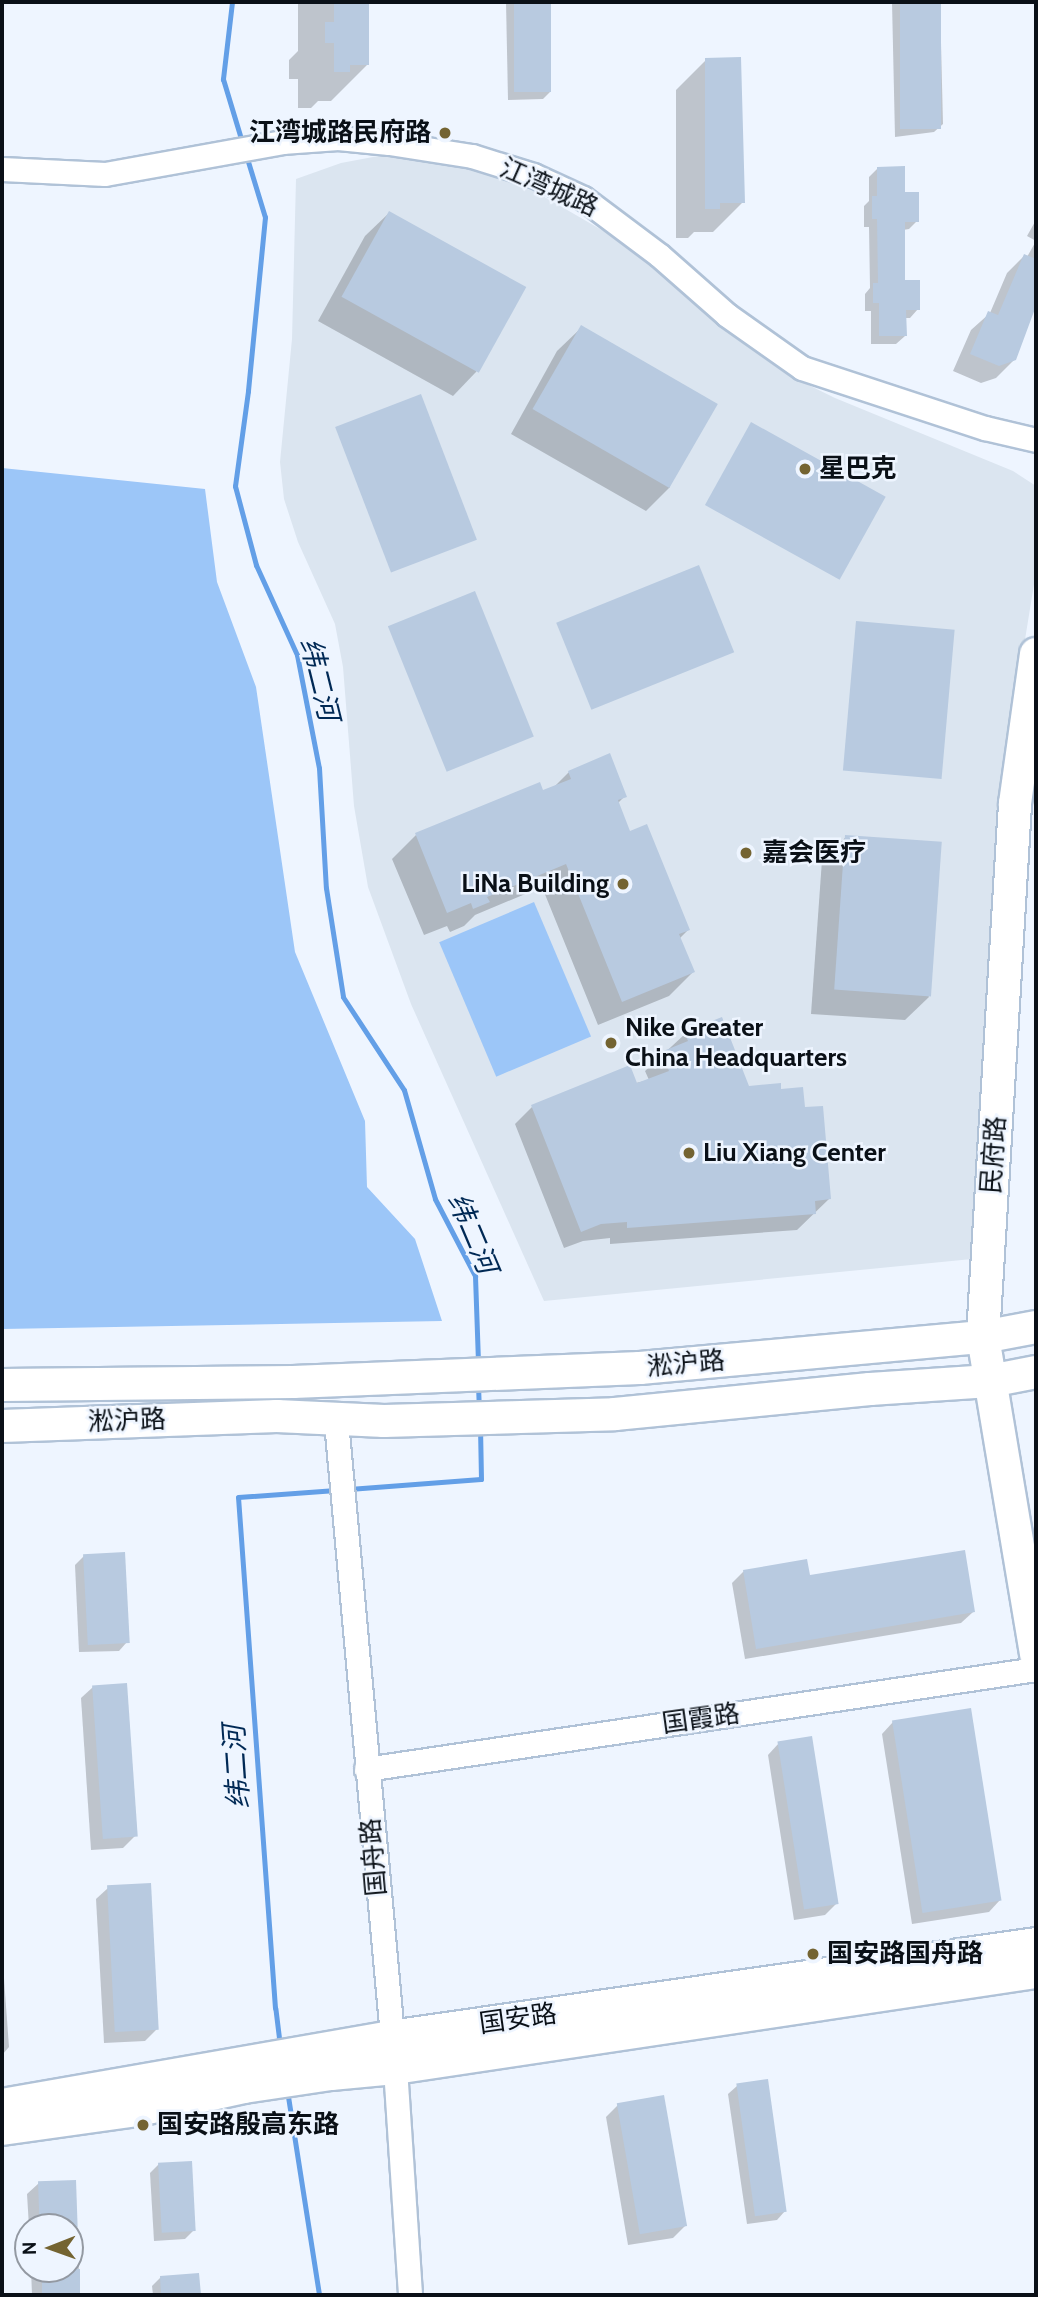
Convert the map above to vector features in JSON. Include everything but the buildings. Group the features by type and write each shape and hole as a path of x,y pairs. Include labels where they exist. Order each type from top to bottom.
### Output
{"street":[{"name":"江湾城路","path":"2,169 105,174 282,142 338,138 402,144 472,156 533,175 583,198 622,225 727,315 802,368 985,428 1036,440"},
{"name":"民府路","path":"1036,653 1015,804 984,1337 1036,1655"},
{"name":"淞沪路","path":"2,1384 335,1381 640,1368 984,1337 1036,1327"},
{"name":"淞沪路","path":"2,1426 277,1416 336,1420 615,1414 870,1389 990,1381 1036,1372"},
{"path":"335,1381 336,1420"},
{"name":"国舟路","path":"336,1420 393,2052 410,2295"},
{"name":"国霞路","path":"366,1769 1036,1669"},
{"name":"国安路","path":"2,2105 329,2062 1036,1944"},
{"name":"国安路","path":"393,2052 1036,1972"},
{"name":"国安路","path":"2,2129 138,2110 244,2075"}],"shaded area":[{"path":"389,154 486,168 531,189 619,240 744,344 788,375 835,398 1013,471 1036,486 1036,572 1014,707 972,1259 544,1301 411,1004 368,887 354,806 343,667 335,624 298,542 284,499 280,462 292,339 296,179 341,163"},
{"path":"2,468 205,489 217,582 256,687 295,952 365,1121 367,1187 415,1239 442,1321 2,1329"},
{"path":"534,902 591,1036 496,1077 439,942"}],"waterway":[{"name":"纬二河","path":"232,2 223,79 242,142"},
{"name":"纬二河","path":"246,155 265,217 248,391 235,486 256,565 297,655 319,768 326,888 343,997 404,1090 435,1199 475,1276 478,1363"},
{"name":"纬二河","path":"478,1384 479,1409"},
{"name":"纬二河","path":"349,1489 481,1479 480,1429"},
{"name":"纬二河","path":"280,2046 238,1497 336,1490"},
{"name":"纬二河","path":"287,2090 319,2295"}],"place":[{"name":"江湾城路民府路","path":"445,133"},
{"name":"星巴克","path":"805,469"},
{"name":"嘉会医疗","path":"746,853"},
{"name":"LiNa Building","path":"623,884"},
{"name":"Nike Greater China Headquarters","path":"611,1043"},
{"name":"Liu Xiang Center","path":"689,1153"},
{"name":"国安路国舟路","path":"813,1954"},
{"name":"国安路殷高东路","path":"143,2125"}]}
